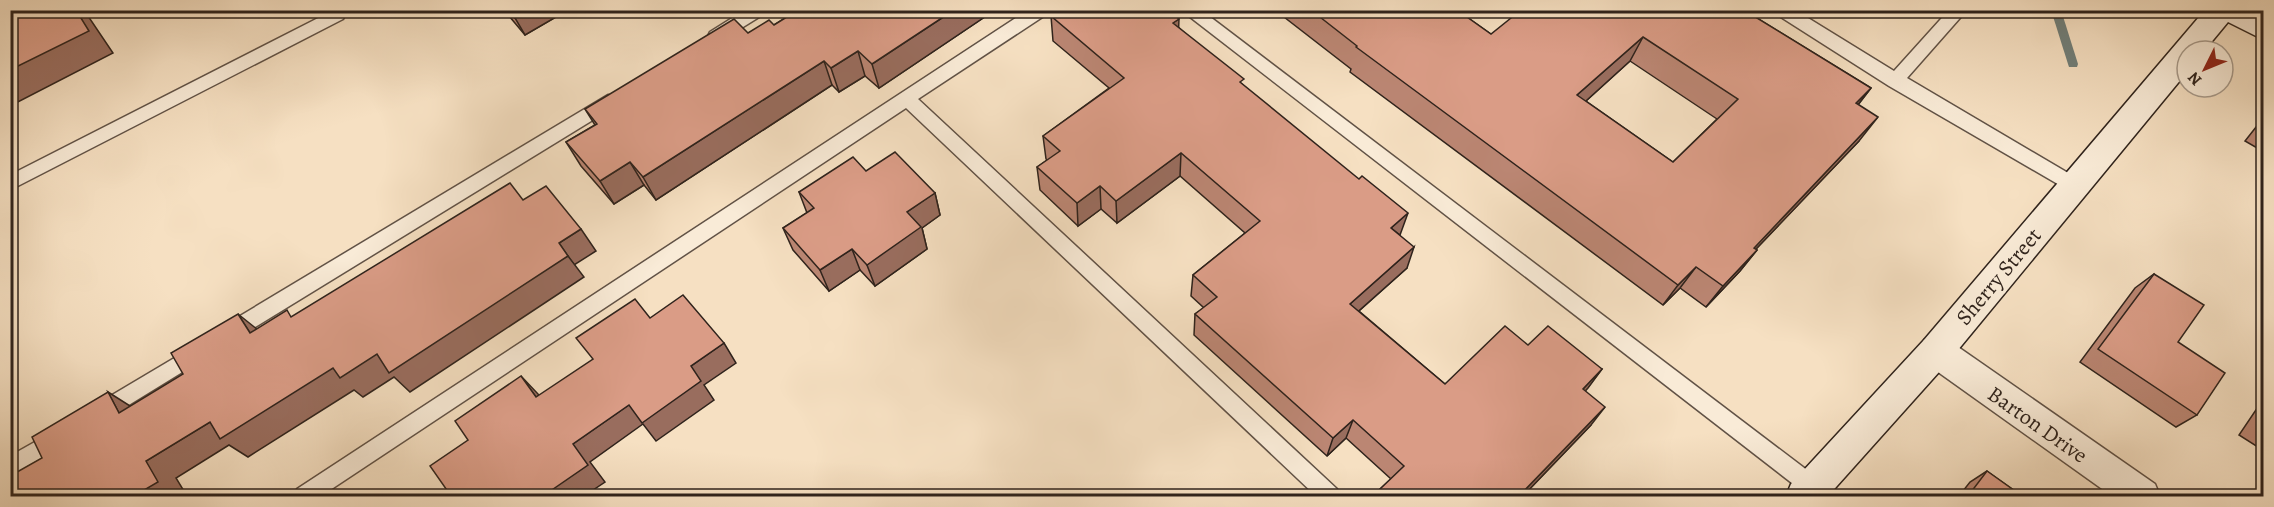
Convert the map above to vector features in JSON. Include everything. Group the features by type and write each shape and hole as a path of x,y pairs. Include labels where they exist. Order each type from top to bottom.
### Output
{"street":[{"name":"Sherry Street","path":"2197,39 2222,10"},
{"path":"2230,10 2264,28"},
{"name":"Sherry Street","path":"1809,492 1936,351 2175,65"},
{"name":"Barton Drive","path":"1936,351 2142,496"}],"lane":[{"path":"10,183 337,15 334,10"},
{"path":"697,48 758,10"},
{"path":"303,496 1041,10"},
{"path":"1189,10 1809,492"},
{"path":"1782,10 1895,81 1956,114 2073,186"},
{"path":"1895,81 1959,10"},
{"path":"10,467 625,92"},
{"path":"907,99 1330,496"}],"building":[{"path":"10,10 76,10 89,31 10,70"},
{"path":"508,10 529,10 515,18"},
{"path":"798,10 954,10 872,64 858,51 831,68 824,61 643,177 630,162 600,181 566,142 597,124 585,109 734,19 748,33 769,20 774,25"},
{"path":"1060,10 1122,10 1125,13 1128,10 1168,10 1179,19 1173,23 1244,79 1240,82 1359,179 1362,176 1408,213 1391,228 1414,247 1350,304 1445,384 1505,326 1528,345 1548,326 1602,369 1583,389 1605,407 1519,496 1386,496 1379,490 1404,466 1353,420 1333,438 1195,314 1217,297 1193,275 1260,221 1181,153 1116,201 1100,186 1077,203 1037,167 1060,151 1043,136 1124,78 1051,16"},
{"path":"1311,10 1457,10 1491,34 1521,10 1744,10 1871,88 1856,103 1878,117 1754,248 1757,250 1723,286 1696,267 1678,285","holes":["1643,37 1738,99 1673,162 1577,95"]},
{"path":"895,152 935,193 907,212 921,227 867,265 852,249 820,270 783,228 814,208 799,192 853,157 866,171"},
{"path":"510,183 523,200 546,186 581,229 559,243 568,256 389,373 377,354 340,378 333,368 220,439 210,422 146,461 158,482 134,496 10,496 10,476 42,458 32,437 108,392 119,413 183,374 171,353 238,314 250,333 287,310 291,317"},
{"path":"2154,274 2204,305 2178,342 2225,373 2197,415 2098,349"},
{"path":"683,295 724,343 691,366 701,381 642,423 629,405 573,444 588,465 543,496 507,496 505,493 499,496 451,496 430,466 468,440 455,421 521,376 536,397 593,359 576,338 635,299 650,318"},
{"path":"1987,471 2022,496 1968,496"}],"waterway":[{"path":"2056,10 2073,64"}]}
